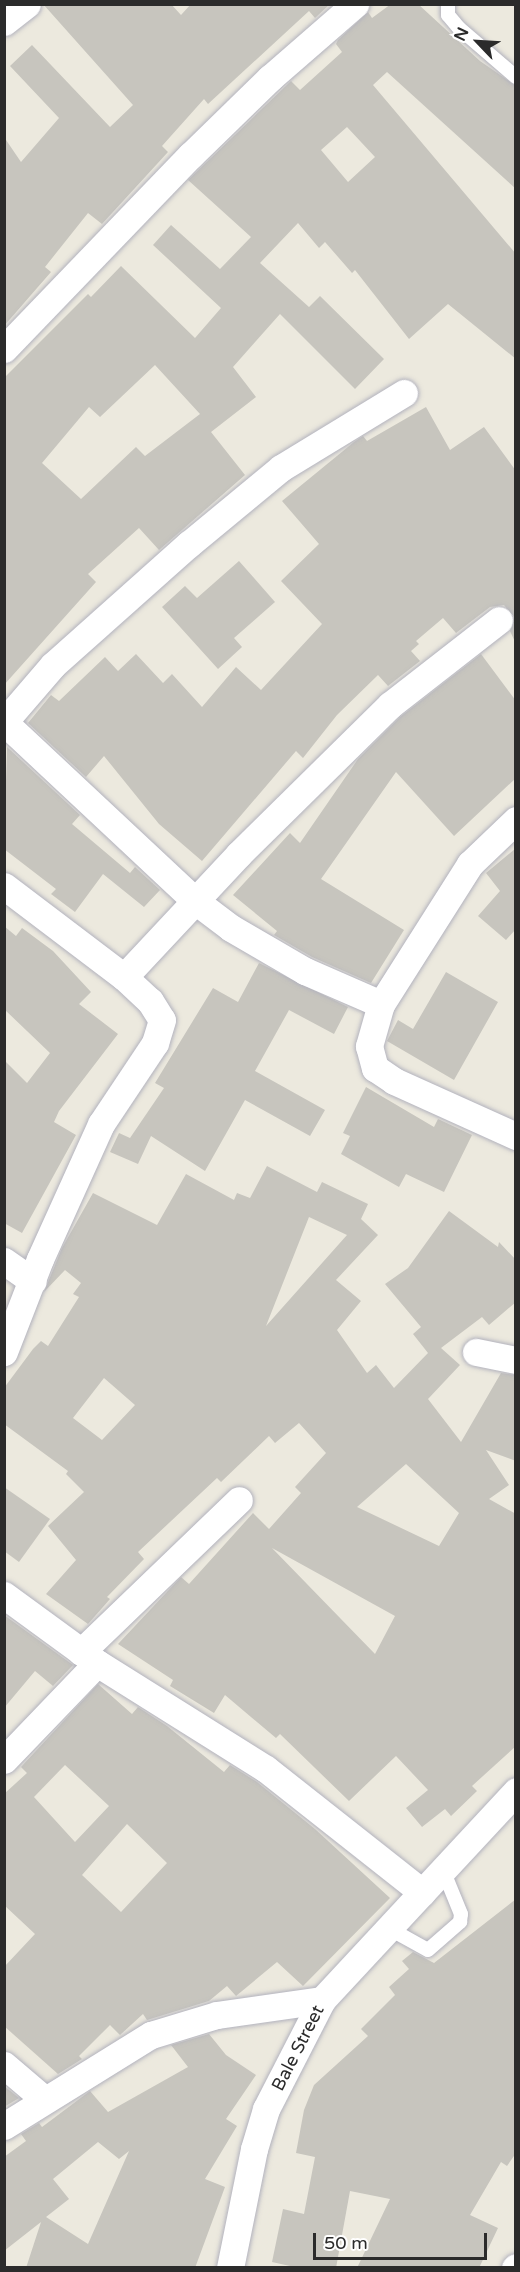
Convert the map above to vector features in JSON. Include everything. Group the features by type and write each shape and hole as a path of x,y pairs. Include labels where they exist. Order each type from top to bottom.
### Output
{"street":[{"path":"4,22 27,4"},
{"path":"4,349 191,155 270,78 355,4"},
{"path":"381,1004 305,971 231,928 194,900 4,722 53,665 198,536 281,468 404,393"},
{"path":"124,977 194,900 390,705 499,620"},
{"path":"516,819 470,864 381,1004 369,1047 375,1068 421,1094 516,1136"},
{"path":"4,886 124,977 150,1001 162,1020 155,1043 101,1124 4,1352"},
{"path":"4,1261 33,1281"},
{"path":"476,1352 516,1360"},
{"path":"4,1760 89,1658 239,1500"},
{"path":"4,1595 89,1658 266,1768 422,1892"},
{"name":"Bale Street","path":"230,2268 254,2149 266,2109 322,2000 516,1791"},
{"path":"4,2126 44,2099 151,2035 217,2015 322,2000"},
{"path":"4,2065 44,2099"}],"lane":[{"path":"448,4 448,15 459,28 516,77"},
{"path":"390,1929 428,1950 460,1922 461,1914 443,1870"}],"building":[{"path":"43,4 171,4 181,15 191,4 330,4 315,18 309,11 208,104 204,99 162,146 168,152 102,224 88,213 45,267 51,272 4,326 4,137 21,162 59,118 10,66 32,45 110,127 133,105"},
{"path":"391,4 418,4 480,61 516,86 516,189 387,72 373,85 516,254 516,359 448,304 409,339 355,270 352,273 325,242 319,248 298,223 260,263 309,307 320,296 384,359 355,389 280,314 233,367 256,397 211,432 245,475 159,550 139,528 88,574 96,582 4,685 4,378 88,294 91,297 121,266 195,338 221,308 153,245 171,225 220,269 251,237 188,180 291,81 300,90 342,52 336,44 338,40 368,12 372,18","holes":["347,127 375,157 348,182 321,150","155,365 200,414 145,456 136,447 81,499 42,463 89,407 100,417"]},
{"path":"426,407 450,450 484,427 516,471 516,644 510,631 514,617 504,605 490,607 456,633 443,618 416,641 419,644 411,651 420,661 388,686 378,675 337,715 303,758 296,751 202,861 159,824 104,756 86,777 28,723 51,695 59,701 105,657 118,671 136,654 163,683 172,674 202,707 236,667 261,690 322,624 281,581 319,544 282,501 363,436 367,441"},
{"path":"239,561 275,602 234,638 242,647 218,669 162,607 185,586 197,598"},
{"path":"481,654 516,701 516,778 454,836 396,772 321,879 404,930 371,983 312,957 274,935 277,931 233,895 290,833 300,843 358,759 400,717"},
{"path":"7,747 80,815 72,824 130,873 135,867 160,890 144,907 103,874 75,912 51,894 56,889 4,849"},
{"path":"516,848 516,929 506,940 478,916 500,891 486,873"},
{"path":"4,926 16,936 22,928 53,951 91,992 79,1004 118,1034 59,1111 54,1122 76,1135 22,1233 4,1223 4,1060 27,1083 50,1053 4,1009"},
{"path":"259,963 348,1007 334,1034 289,1010 255,1071 325,1110 310,1136 245,1100 205,1171 151,1136 138,1164 110,1152 119,1133 130,1138 164,1088 155,1083 213,988 238,1002"},
{"path":"446,972 498,1002 454,1080 387,1041 398,1020 413,1029"},
{"path":"366,1087 434,1127 438,1119 472,1135 444,1192 406,1174 399,1187 341,1154 350,1136 343,1133"},
{"path":"267,1166 317,1192 322,1182 368,1204 361,1219 378,1235 336,1280 361,1301 337,1330 367,1373 376,1365 394,1388 428,1353 413,1334 421,1327 385,1284 408,1268 449,1211 498,1247 499,1242 516,1260 516,1302 489,1325 482,1317 441,1348 460,1365 428,1399 461,1442 501,1373 516,1375 516,1461 486,1450 509,1485 489,1499 516,1514 516,1746 472,1786 477,1791 451,1816 445,1809 422,1827 406,1808 428,1790 396,1756 349,1801 280,1734 276,1738 225,1695 214,1713 170,1686 173,1680 118,1644 181,1577 189,1584 253,1513 269,1529 301,1493 295,1487 326,1453 299,1423 275,1443 269,1436 221,1482 217,1478 138,1552 144,1559 107,1597 110,1599 88,1624 46,1594 76,1560 48,1526 84,1492 66,1474 68,1471 4,1424 4,1388 41,1341 48,1346 79,1297 73,1294 81,1283 65,1270 44,1292 62,1248 93,1193 157,1225 186,1174 234,1200 237,1193 250,1198","holes":["309,1217 347,1235 266,1326","104,1378 135,1405 102,1440 73,1418","406,1464 459,1513 439,1546 357,1507","272,1548 395,1616 375,1654"]},
{"path":"4,1487 50,1519 19,1562 4,1551"},
{"path":"4,1615 73,1665 53,1686 35,1671 4,1708"},
{"path":"98,1684 132,1714 138,1707 167,1726 224,1772 230,1765 257,1782 315,1829 390,1898 303,1986 277,1962 236,1996 227,1986 209,2001 147,2020 143,2014 120,2035 110,2025 79,2056 82,2059 58,2074 4,2026 4,1967 35,1934 4,1905 4,1794 27,1773 21,1767","holes":["65,1765 109,1806 75,1842 34,1797","127,1824 167,1863 121,1912 82,1875"]},
{"path":"516,1899 516,2153 507,2166 501,2162 470,2215 498,2228 479,2268 357,2268 390,2199 350,2191 336,2268 299,2268 272,2262 283,2209 304,2214 315,2157 296,2153 304,2110 314,2085 368,2036 361,2029 395,1995 389,1987 409,1969 402,1961 413,1952 434,1963"},
{"path":"209,2034 226,2055 256,2075 226,2119 237,2126 205,2179 225,2187 195,2268 26,2268 41,2222 4,2251 4,2157 26,2141 21,2134 39,2123 42,2127 90,2091 108,2112 188,2067 171,2045","holes":["98,2142 119,2159 129,2151 88,2244 46,2217 69,2199 53,2179"]},
{"path":"4,2086 19,2098 4,2107"}]}
